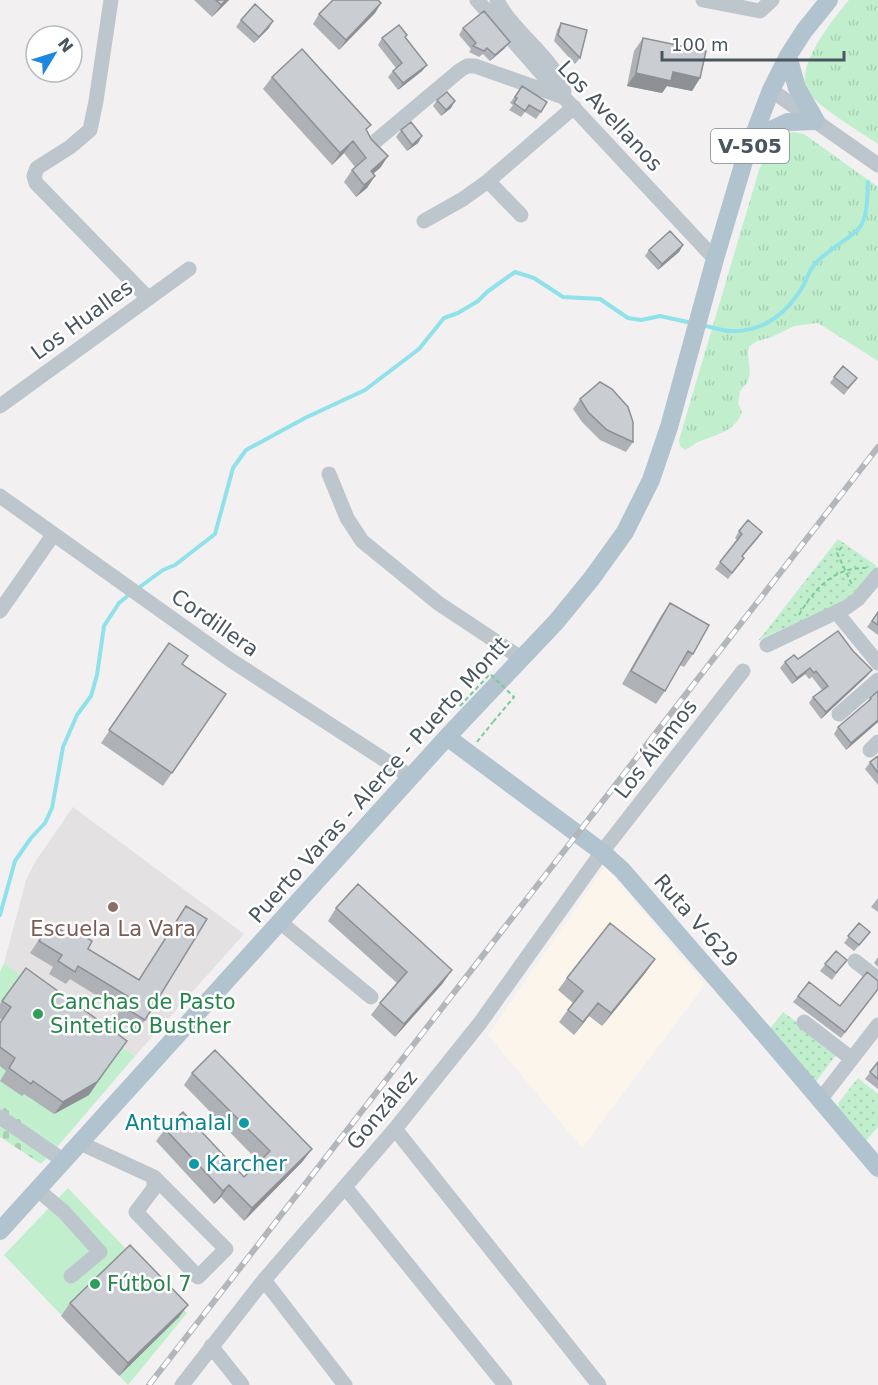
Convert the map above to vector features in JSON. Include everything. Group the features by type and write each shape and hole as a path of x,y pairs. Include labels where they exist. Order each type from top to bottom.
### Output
{"main road":[{"name":"V-505","path":"715,259 752,139 771,90 804,31 829,0"},
{"path":"788,56 797,88 805,106 816,121"},
{"path":"752,139 788,122 816,121"},
{"name":"Puerto Varas - Alerce - Puerto Montt","path":"0,1231 447,737 556,622 592,578 625,532 651,480 669,427 715,259"},
{"name":"Ruta V-629","path":"447,737 602,852 622,870 878,1168"}],"street":[{"path":"111,0 90,130 70,147 37,168 34,176 36,183 148,298"},
{"name":"Los Avellanos","path":"477,0 715,259"},
{"path":"497,0 514,25 562,80 570,102"},
{"path":"709,1 760,11 772,0"},
{"path":"371,145 459,70 467,66 476,66 570,102"},
{"path":"771,90 878,165"},
{"path":"423,221 463,199 488,181 570,102"},
{"path":"488,181 521,215"},
{"name":"Los Hualles","path":"0,406 189,269"},
{"path":"329,474 347,518 354,531 367,546 438,603 521,658"},
{"name":"Cordillera","path":"0,496 229,659 411,777"},
{"path":"0,611 53,535"},
{"path":"766,645 794,630 837,613 858,598 873,571"},
{"path":"837,613 878,663"},
{"name":"Los Álamos","path":"602,852 743,671"},
{"path":"839,714 878,680"},
{"name":"González","path":"186,1383 211,1346 264,1280 395,1129 480,1023 602,852"},
{"path":"280,922 371,998"},
{"path":"855,961 878,979"},
{"path":"804,1022 852,1059"},
{"path":"820,1100 878,1025"},
{"path":"0,1117 63,1161"},
{"path":"395,1129 599,1385"},
{"path":"80,1143 154,1177 226,1249 198,1277 136,1212 154,1188 154,1177"},
{"path":"345,1187 505,1385"},
{"path":"38,1190 64,1212 100,1252 71,1276"},
{"path":"264,1280 345,1385"},
{"path":"211,1346 243,1385"}],"path":[{"path":"842,547 837,553 858,598"},
{"path":"794,630 798,616 819,586 845,571 873,571"},
{"path":"460,706 490,674 514,697 468,753"}],"shaded area":[{"name":"Escuela La Vara","path":"73,807 244,934 135,1056 4,963 26,880 35,862"},
{"path":"605,866 705,985 582,1148 488,1035"}],"green space":[{"path":"849,0 878,0 878,144 820,104 808,92 805,82 810,57 825,31"},
{"path":"794,132 804,134 878,187 878,361 818,323 794,326 772,337 757,341 749,347 750,374 747,383 740,391 738,403 742,412 736,423 685,450 680,446 679,440 759,170 772,145 781,137"},
{"path":"838,539 877,566 867,581 855,594 835,607 758,641"},
{"name":"Canchas de Pasto Sintetico Busther","path":"4,963 135,1056 58,1146 0,1104 0,972"},
{"path":"783,1012 835,1051 836,1055 815,1083 770,1029"},
{"path":"858,1078 878,1094 878,1127 865,1142 838,1108 839,1102"},
{"path":"0,1104 58,1146 41,1164 0,1137"},
{"name":"Fútbol 7","path":"68,1188 187,1313 128,1385 4,1255"}],"building":[{"path":"216,0 226,0 221,5"},
{"path":"333,0 378,0 381,3 346,40 319,14"},
{"path":"255,4 273,21 259,37 241,20"},
{"path":"484,11 510,42 495,55 487,48 484,51 473,46 476,43 463,28"},
{"path":"561,23 587,30 580,58 558,35"},
{"path":"399,25 407,35 405,37 427,65 403,83 393,71 402,63 382,38"},
{"path":"643,38 706,51 700,78 673,72 671,81 636,73"},
{"path":"302,49 371,125 366,129 371,139 388,156 371,171 375,176 364,185 352,170 366,158 353,141 340,153 272,77"},
{"path":"522,86 547,102 541,112 529,105 525,111 514,103"},
{"path":"447,92 455,101 446,110 437,100"},
{"path":"411,122 422,136 412,145 401,130"},
{"path":"670,231 683,245 662,264 649,250"},
{"path":"843,366 857,378 848,388 834,377"},
{"path":"600,382 612,389 628,407 633,422 633,442 607,430 588,412 580,399"},
{"path":"748,520 762,532 742,556 744,558 732,573 720,562 742,534 739,531"},
{"path":"670,603 709,625 693,654 688,651 665,691 631,671"},
{"path":"878,612 878,625 872,621"},
{"path":"838,631 853,651 872,670 826,712 813,697 828,686 816,671 814,673 810,668 797,678 785,662 794,655 798,659"},
{"path":"169,643 188,656 182,664 226,694 172,773 109,730"},
{"path":"878,691 878,720 851,743 838,727"},
{"path":"878,756 878,773 870,762"},
{"path":"358,884 452,970 404,1024 380,1003 407,972 336,908"},
{"path":"186,906 207,919 145,1020 124,1007 129,997 78,966 75,972 58,961 62,955 39,941 50,923 72,937 76,931 92,941 88,949 139,980"},
{"path":"610,923 655,959 611,1013 598,1003 583,1022 568,1010 583,991 567,978"},
{"path":"859,923 870,932 859,945 848,936"},
{"path":"836,951 847,960 836,973 825,964"},
{"name":"Canchas de Pasto Sintetico Busther","path":"26,968 127,1041 97,1082 63,1102 33,1081 31,1084 9,1068 15,1058 0,1047 0,1023 11,1007 2,1001"},
{"path":"867,972 878,981 878,989 845,1032 798,996 809,982 840,1006"},
{"path":"215,1050 312,1149 252,1208 229,1185 223,1191 165,1129 183,1112 244,1177 270,1151 192,1073"},
{"path":"878,1062 878,1079 870,1072"},
{"path":"130,1245 188,1305 128,1363 70,1303"}],"waterway":[{"path":"702,325 726,331 745,330 766,324 783,312 803,286 814,265 860,227 866,212 868,182"},
{"path":"137,589 163,570 175,565 215,534 233,468 246,450 305,418 365,390 419,349 444,318 478,301 515,272 534,278 563,297 600,299 628,318 641,320 660,316 692,323"},
{"path":"0,915 15,861 45,823 52,808 63,747 77,715 91,696 97,675 104,626 119,603 131,593"}],"railway":[{"path":"149,1385 878,447"}],"place":[{"name":"Escuela La Vara","path":"113,907"},
{"name":"Canchas de Pasto Sintetico Busther","path":"38,1014"},
{"name":"Antumalal","path":"244,1123"},
{"name":"Karcher","path":"194,1164"},
{"name":"Fútbol 7","path":"95,1284"}]}
